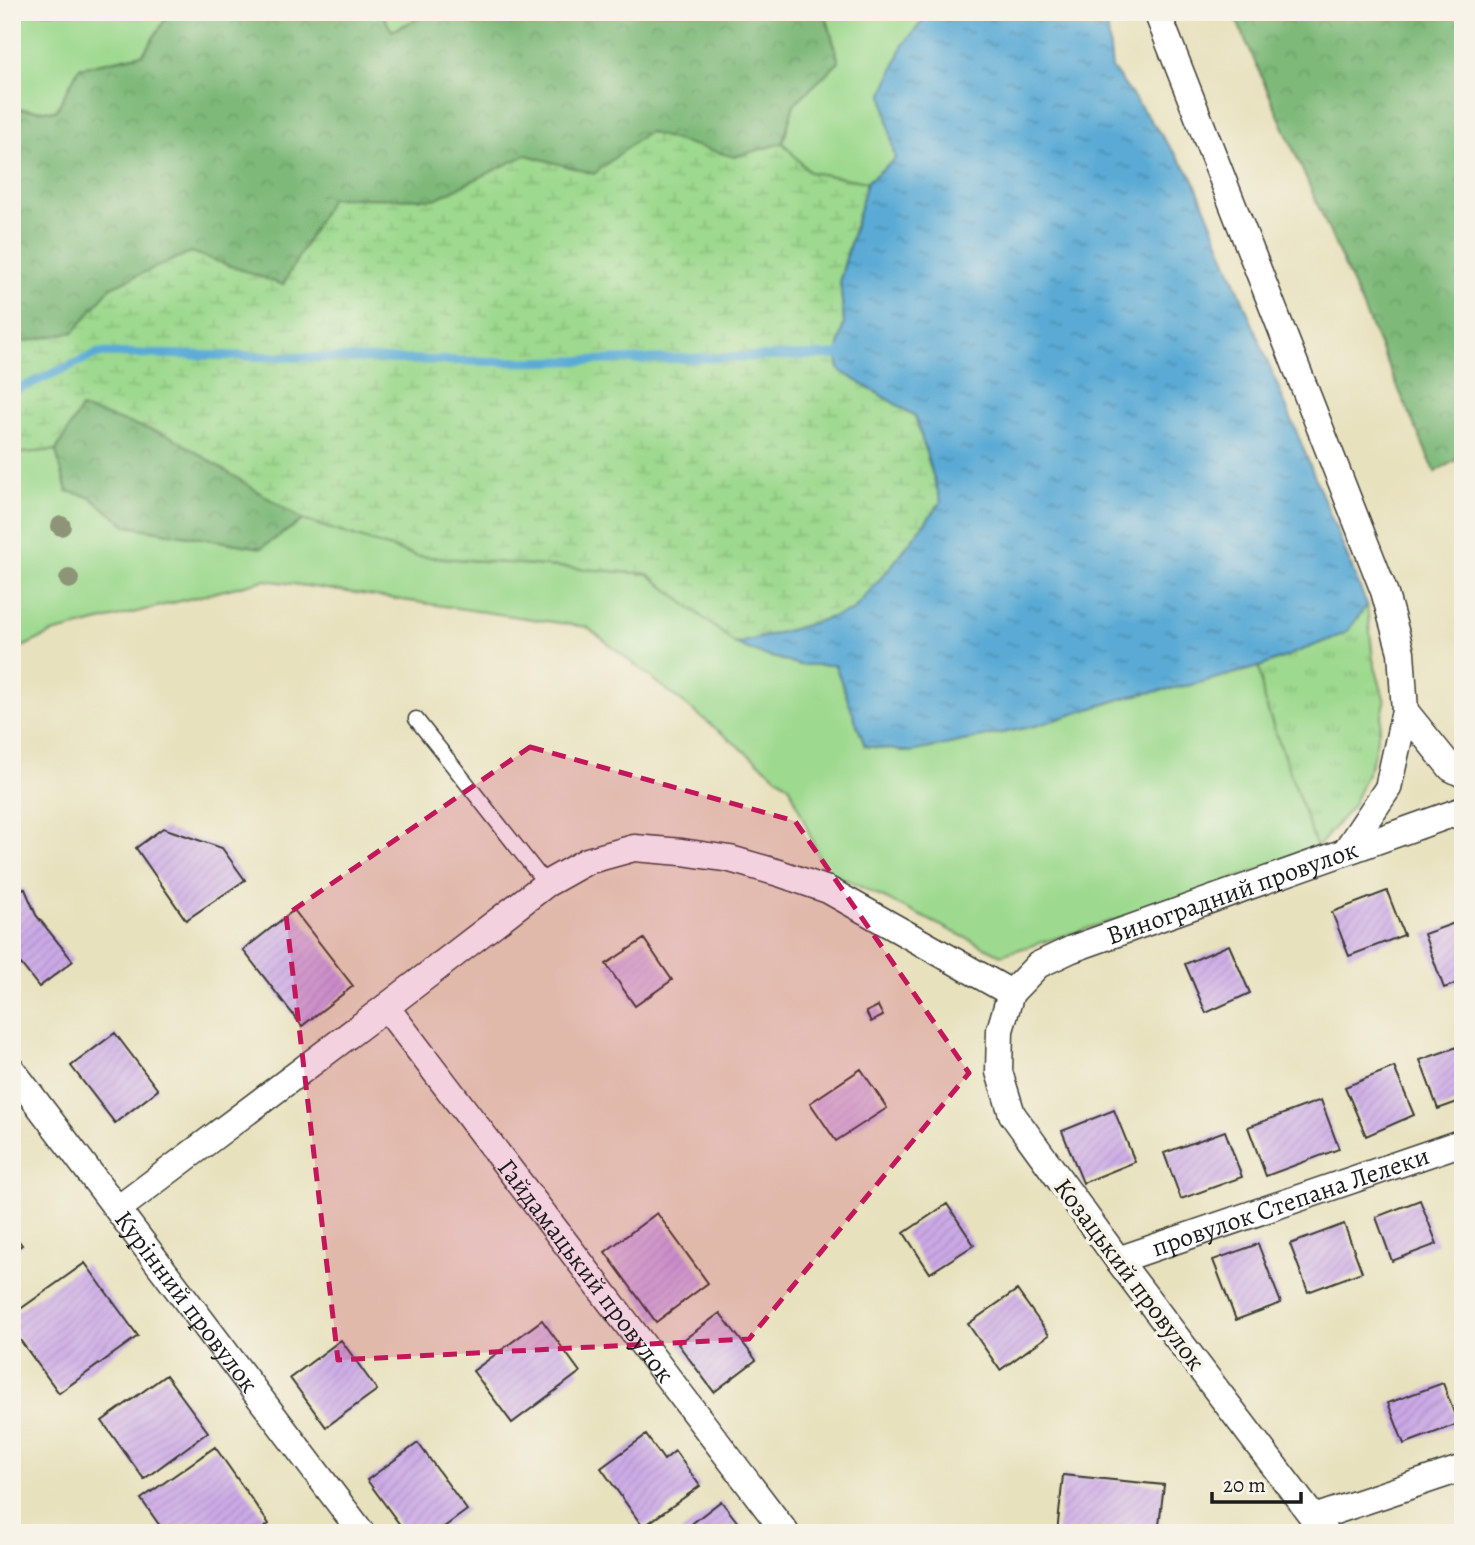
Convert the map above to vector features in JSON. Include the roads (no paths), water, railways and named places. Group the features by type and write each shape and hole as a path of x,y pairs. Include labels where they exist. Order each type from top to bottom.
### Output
{"street":[{"path":"1157,12 1384,591 1401,652 1405,711 1388,788 1345,852"},
{"path":"1405,711 1451,768 1463,774"},
{"name":"Виноградний провулок","path":"1012,993 1038,965 1072,948 1463,810"},
{"path":"118,1209 546,884 587,861 634,848 730,859 828,890 1012,993"},
{"name":"Козацький провулок","path":"1012,993 1000,1030 999,1072 1012,1114 1118,1260 1319,1525"},
{"name":"Гайдамацький провулок","path":"386,1007 786,1533"},
{"name":"Курінний провулок","path":"12,1070 362,1533"},
{"name":"провулок Степана Лелеки","path":"1118,1260 1463,1142"},
{"path":"1319,1525 1463,1468"}],"lane":[{"path":"416,719 546,884"}],"water":[{"path":"930,12 1106,12 1112,68 1193,178 1367,605 1346,633 1259,667 1191,685 1131,696 1035,726 911,752 865,746 835,665 801,665 736,644 852,611 941,502 915,416 839,370 837,355 844,323 840,280 867,182 895,159 883,94 903,45"}],"waterway":[{"path":"12,392 98,353 518,362 837,355 846,347"}]}
